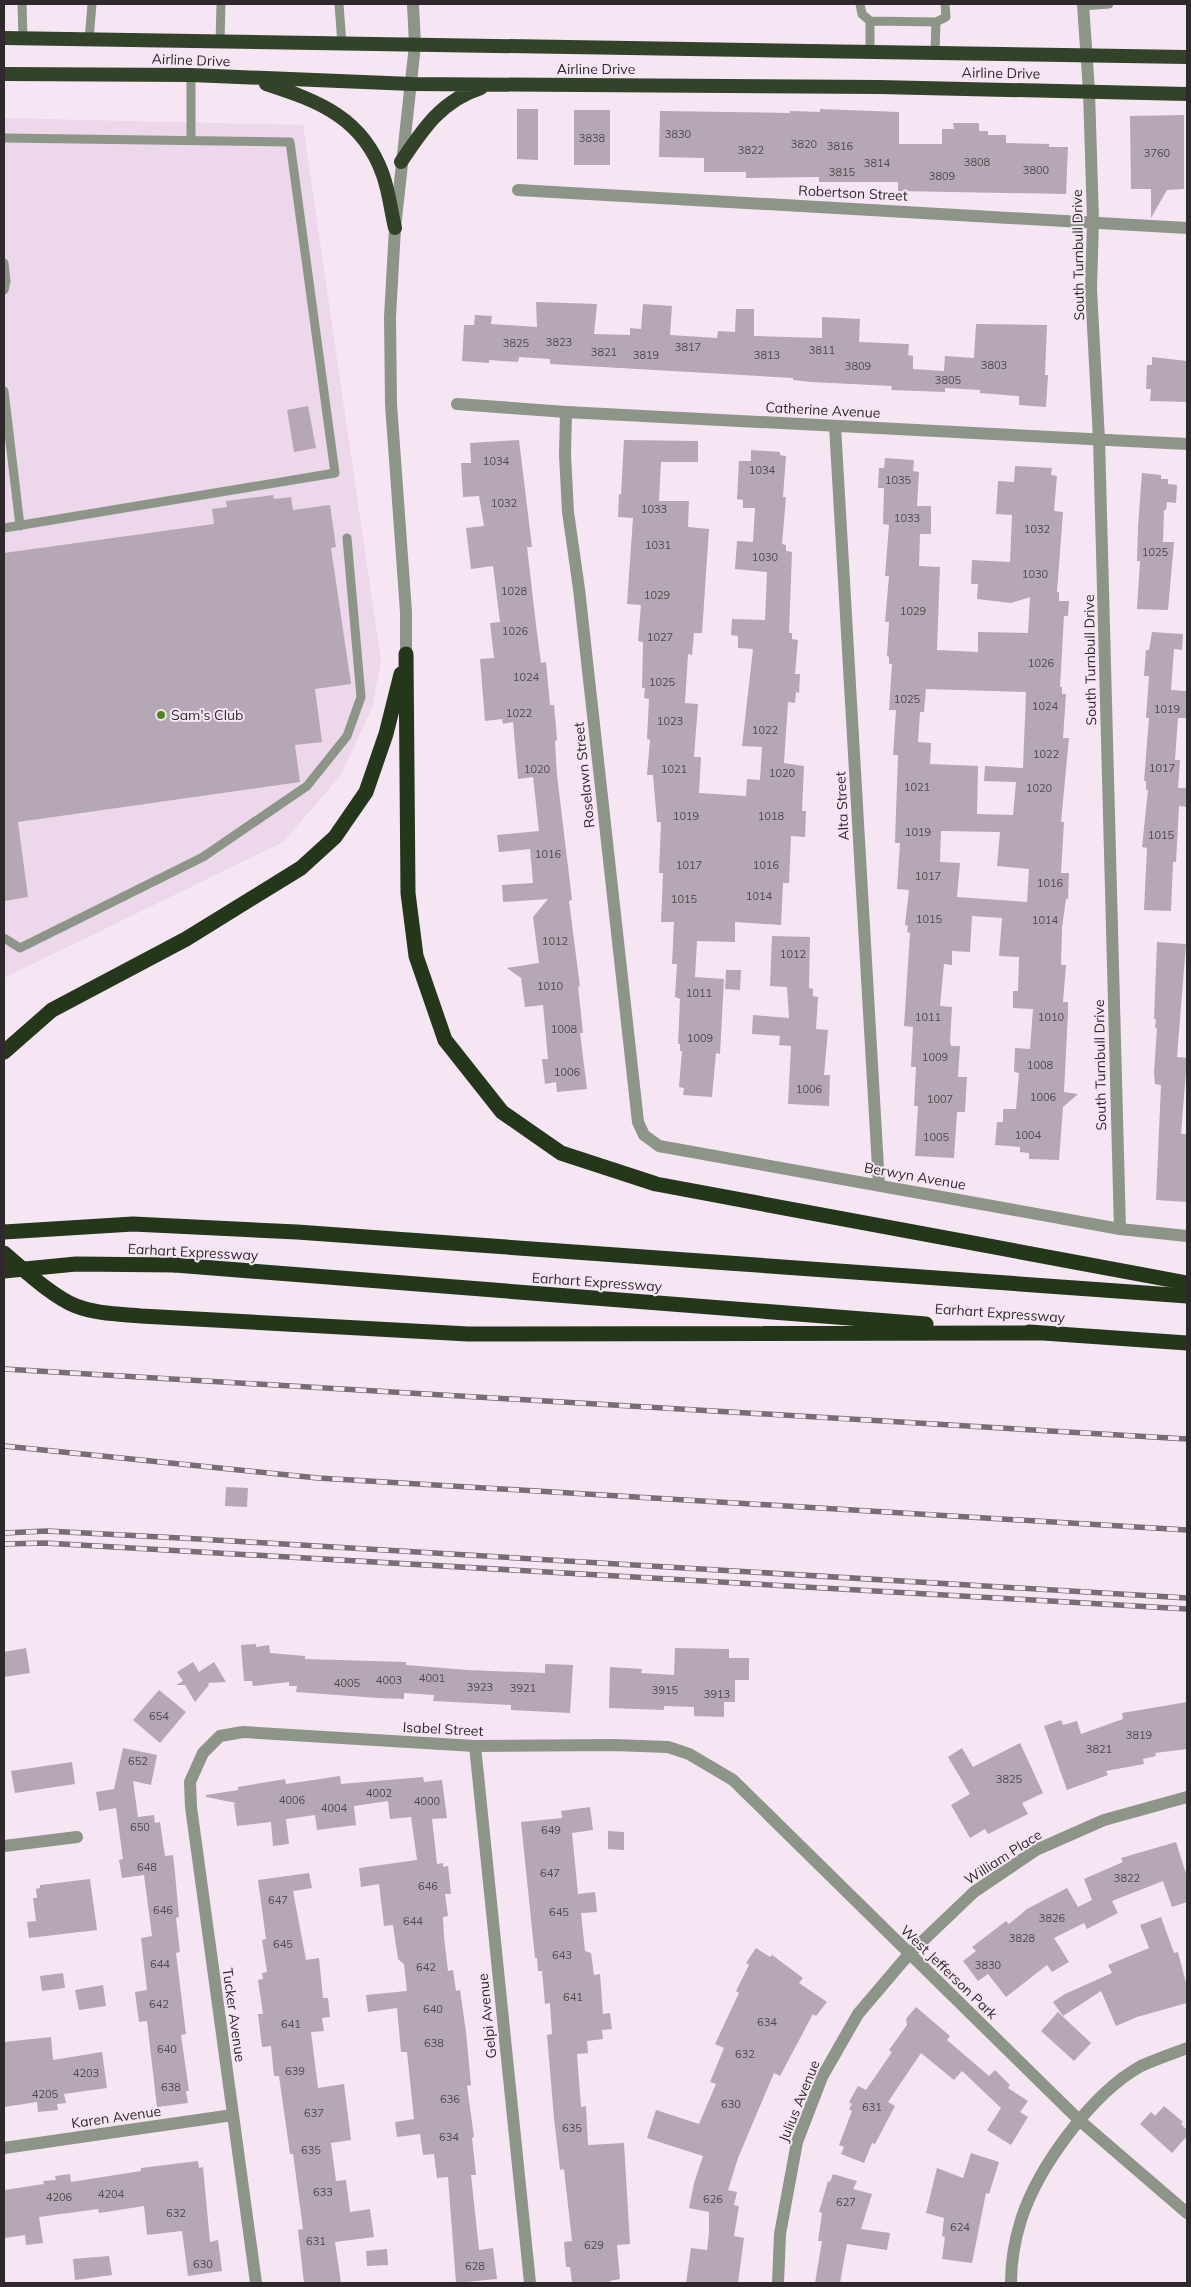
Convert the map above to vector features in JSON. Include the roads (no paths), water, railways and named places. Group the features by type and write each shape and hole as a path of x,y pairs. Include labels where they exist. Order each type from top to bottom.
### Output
{"highway":[{"name":"Airline Drive","path":"4,38 1187,57"},
{"name":"Airline Drive","path":"4,74 191,75 251,79 412,84 1089,91 1187,94"},
{"path":"251,79 299,95 336,112 362,137 383,175 395,228"},
{"path":"401,162 422,129 437,112 455,99 490,84"},
{"path":"4,1052 52,1010 194,934 301,868 334,837 366,792 386,734 406,654"},
{"path":"406,654 408,893 416,956 445,1040 502,1112 561,1153 656,1184 1187,1283"},
{"name":"Earhart Expressway","path":"4,1232 133,1224 296,1232 1187,1296"},
{"path":"4,1253 43,1285 75,1305 101,1313 468,1334 1038,1333"},
{"name":"Earhart Expressway","path":"4,1272 76,1264 175,1265 1038,1333 1187,1342"}],"street":[{"path":"406,654 406,612 391,404 390,317 401,162 412,84 415,46 413,4"},
{"name":"South Turnbull Drive","path":"1083,5 1089,91 1093,221 1091,289 1099,438 1120,1229"},
{"name":"Robertson Street","path":"518,190 1093,221 1187,228"},
{"name":"Catherine Avenue","path":"456,404 566,412 1187,444"},
{"name":"Roselawn Street","path":"566,412 565,455 568,512 579,589 638,1122 644,1133"},
{"name":"Alta Street","path":"835,426 879,1185"},
{"name":"Berwyn Avenue","path":"644,1133 659,1146 1120,1229 1187,1236"},
{"name":"Isabel Street","path":"203,1753 220,1736 243,1732 475,1746 614,1745 668,1748 689,1754"},
{"name":"Gelpi Avenue","path":"475,1746 530,2283"},
{"name":"Tucker Avenue","path":"203,1753 190,1782 191,1807 256,2283"},
{"name":"West Jefferson Park","path":"689,1754 732,1780 1079,2120 1187,2213"},
{"name":"William Place","path":"909,1954 974,1892 1036,1850 1104,1820 1187,1797"},
{"path":"4,1846 77,1837"},
{"name":"Julius Avenue","path":"778,2283 780,2234 797,2142 822,2078 858,2014 909,1954"},
{"path":"1011,2283 1011,2266 1021,2220 1040,2178 1079,2120 1108,2090 1141,2066 1187,2048"},
{"name":"Karen Avenue","path":"4,2148 233,2115"}],"lane":[{"path":"22,4 23,38"},
{"path":"89,40 92,4"},
{"path":"220,42 221,4"},
{"path":"339,4 342,44"},
{"path":"860,4 862,14 870,21 936,22 946,17 945,4"},
{"path":"1083,5 1109,4"},
{"path":"870,21 870,51"},
{"path":"935,52 936,22"},
{"path":"191,75 191,140"},
{"path":"4,138 290,142 335,473 4,528"},
{"path":"4,264 6,281 4,290"},
{"path":"4,391 20,526"},
{"path":"4,938 20,948 203,857 307,786 347,736 361,697 347,538"}],"railway":[{"path":"4,1369 1187,1439"},
{"path":"4,1446 318,1478 1187,1530"},
{"path":"4,1533 47,1531 199,1539 1187,1598"},
{"path":"4,1544 45,1543 1187,1609"}],"place":[{"name":"Sam's Club","path":"161,715"}]}
